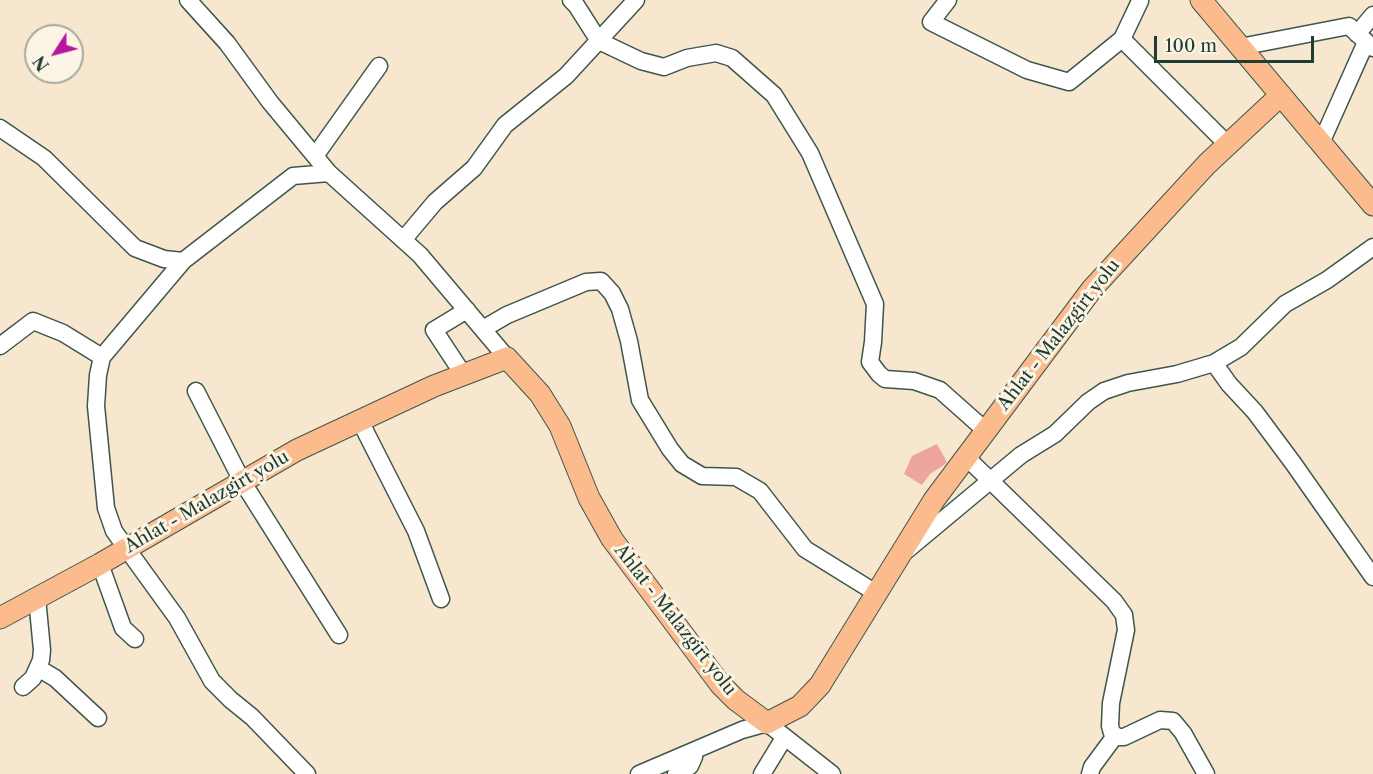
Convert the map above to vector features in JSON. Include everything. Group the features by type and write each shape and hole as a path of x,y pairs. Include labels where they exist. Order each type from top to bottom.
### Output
{"main road":[{"path":"1201,0 1373,205"},
{"name":"Ahlat - Malazgirt yolu","path":"0,618 100,564 297,450 463,374 507,358 540,394 560,426 589,498 612,539 720,684 736,700 767,723 800,706 812,695 934,500 1092,289 1228,145 1281,95"}],"street":[{"path":"188,0 227,43 270,102 329,173 420,255 507,358"},
{"path":"571,0 599,41 641,61 664,67 687,58 716,53 732,58 774,95 810,153 875,304 870,362 885,378 914,381 940,390 985,430"},
{"path":"403,240 435,202 474,168 505,125 566,76 636,0"},
{"path":"948,0 931,22 1027,70 1069,82 1122,39 1140,1"},
{"path":"1321,143 1365,41 1373,15"},
{"path":"1240,47 1350,26 1365,41"},
{"path":"1122,39 1228,145"},
{"path":"315,156 379,66"},
{"path":"0,128 44,158 135,248 164,259 183,261"},
{"path":"307,774 252,717 212,681 177,618 114,531 106,508 96,406 102,357 183,261 293,176 329,173"},
{"path":"896,558 1020,455 1055,434 1088,402 1104,391 1128,383 1177,375 1214,363 1241,347 1285,304 1327,280 1373,247"},
{"path":"483,329 507,315 586,282 601,281 612,293 620,309 629,341 640,400 682,464 702,476 736,477 760,491 805,549 876,593"},
{"path":"463,374 434,330 467,310"},
{"path":"0,346 33,321 63,333 102,357"},
{"path":"1214,363 1287,455 1373,577"},
{"path":"196,391 242,481 339,635"},
{"path":"360,420 416,531 441,599"},
{"path":"965,456 992,480 1059,550 1114,601 1124,615 1126,630 1111,703 1110,726 1115,736"},
{"path":"100,564 123,628 135,639"},
{"path":"23,687 33,678 42,650 37,598"},
{"path":"38,668 55,678 98,718"},
{"path":"1115,736 1124,737 1160,720 1173,721 1183,733 1206,774"},
{"path":"639,774 742,730 767,723 832,774"},
{"path":"1090,774 1092,767 1115,736"},
{"path":"762,774 784,738"},
{"path":"676,774 690,766 694,751"}],"building":[{"path":"937,444 947,462 930,474 922,485 904,474 912,456"}]}
